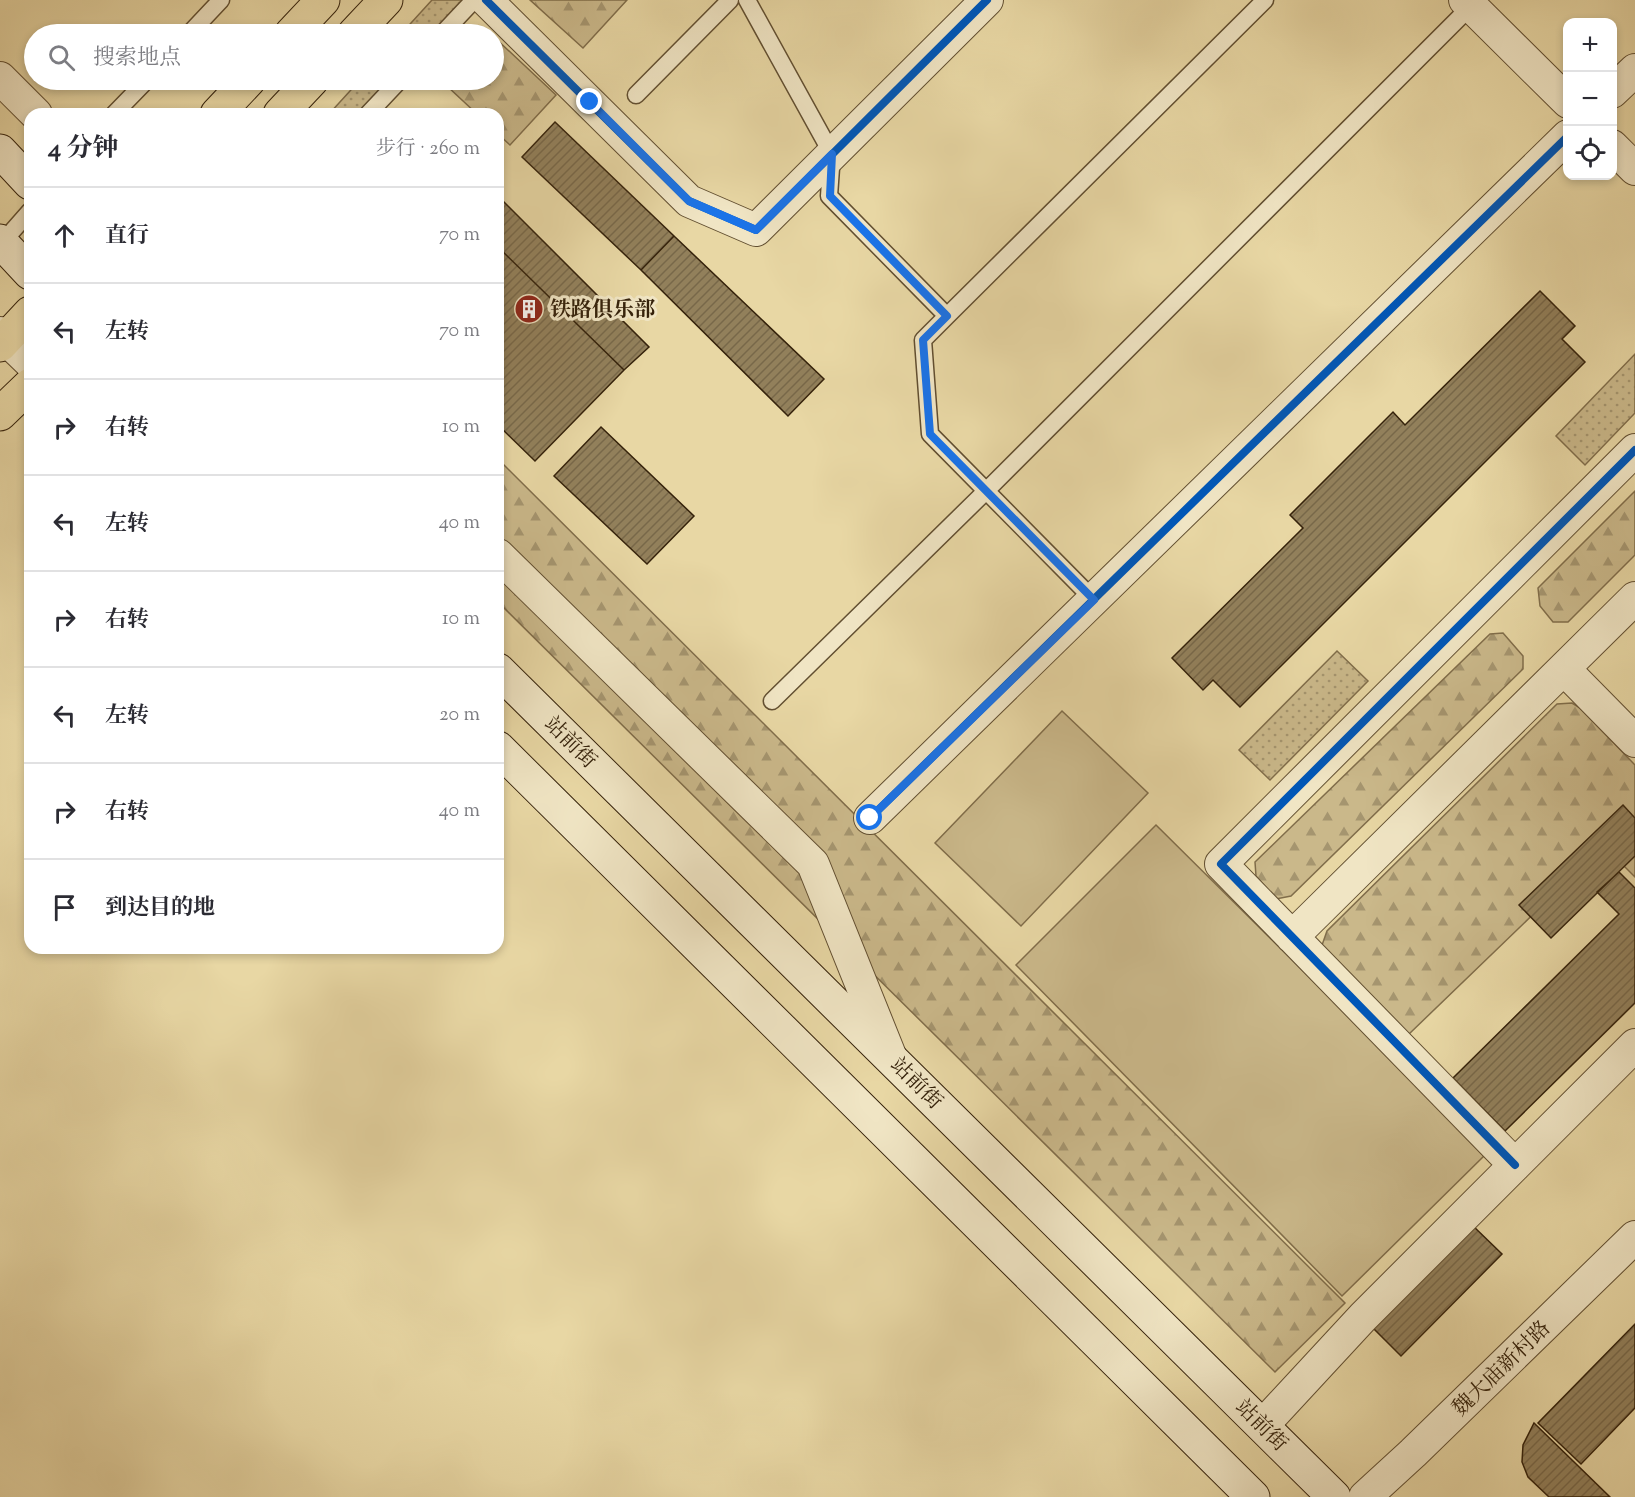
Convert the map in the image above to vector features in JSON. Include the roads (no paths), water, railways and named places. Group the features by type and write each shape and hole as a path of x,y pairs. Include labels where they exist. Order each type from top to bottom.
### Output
{"main road":[{"path":"300,24 323,0"},
{"path":"363,24 386,0"},
{"path":"223,108 240,90"},
{"path":"286,108 303,90"},
{"path":"0,151 24,177"},
{"path":"1,243 24,267"},
{"path":"2,339 24,319"},
{"path":"0,414 24,391"},
{"name":"站前街","path":"504,676 1334,1497"},
{"path":"504,754 1253,1497"}],"street":[{"path":"486,0 689,201 756,230 987,0"},
{"path":"1471,2 1563,97"},
{"path":"1617,87 1635,70"},
{"path":"0,78 30,108"},
{"path":"870,818 1563,141"},
{"path":"1617,151 1635,169"},
{"path":"2,339 24,357"},
{"path":"1515,1165 1221,864 1635,450"},
{"path":"504,561 813,864 891,1058"},
{"path":"1292,937 1635,598"},
{"path":"1564,669 1635,741"},
{"path":"1263,1425 1363,1317 1635,1045"},
{"name":"魏大庙新村路","path":"1365,1497 1635,1237"}],"lane":[{"path":"198,24 221,0"},
{"path":"451,24 474,0"},
{"path":"636,95 730,0"},
{"path":"747,0 832,154 830,196 947,316"},
{"path":"1094,600 930,434 923,340 1265,0"},
{"path":"772,701 986,491 1471,2"},
{"path":"120,108 137,90"},
{"path":"374,108 391,90"},
{"path":"1,243 24,218"}],"place":[{"name":"铁路俱乐部","path":"529,309"}]}
